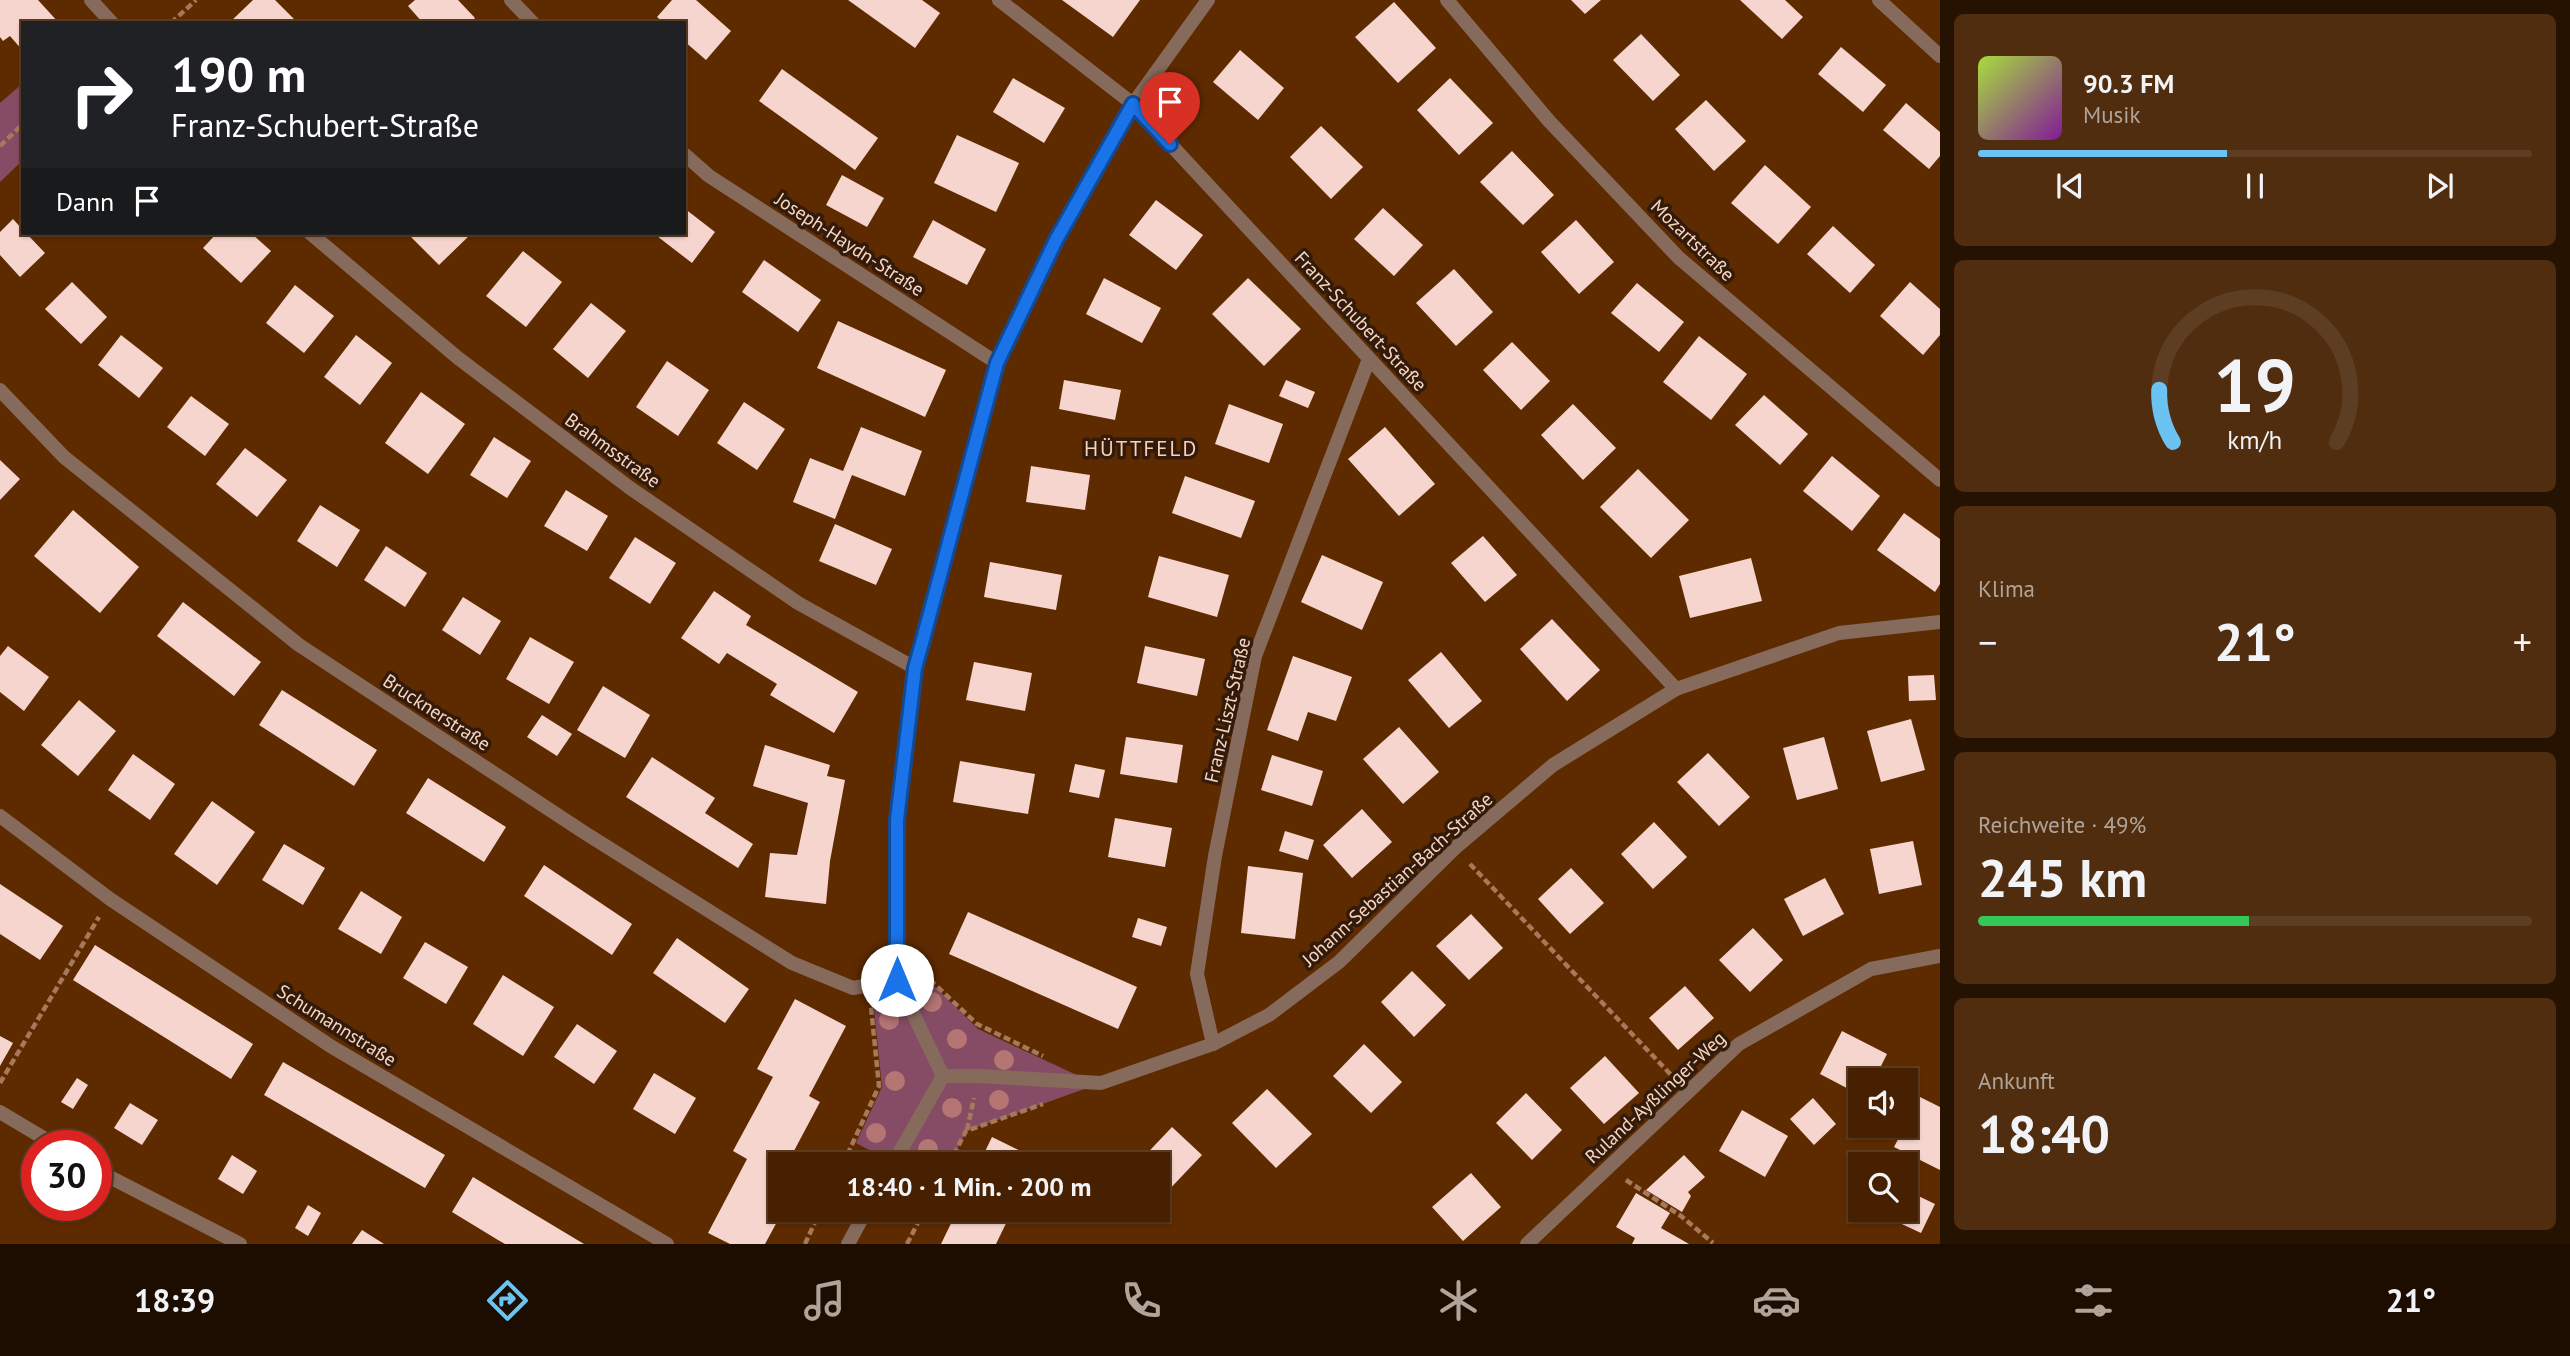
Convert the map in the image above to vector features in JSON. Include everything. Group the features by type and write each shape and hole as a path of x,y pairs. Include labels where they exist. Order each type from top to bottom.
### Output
{"street":[{"path":"91,0 110,21"},
{"path":"512,0 531,21"},
{"name":"Franz-Schubert-Straße","path":"999,0 1133,104 1676,689"},
{"path":"900,1152 943,1076 897,980 897,820 915,668 997,363 1076,202 1133,104 1208,0"},
{"name":"Mozartstraße","path":"1447,0 1549,121 1679,258 1940,480"},
{"path":"1879,0 1940,56"},
{"name":"Joseph-Haydn-Straße","path":"686,156 709,176 997,363"},
{"name":"Brahmsstraße","path":"312,235 458,358 629,488 798,603 915,668"},
{"name":"Franz-Liszt-Straße","path":"1213,1044 1197,974 1215,856 1255,656 1369,359"},
{"name":"Brucknerstraße","path":"0,390 64,457 299,645 585,833 792,963 853,988 897,980"},
{"name":"Johann-Sebastian-Bach-Straße","path":"943,1076 1101,1083 1213,1044 1269,1015 1339,962 1455,848 1553,765 1676,689 1839,633 1940,622"},
{"name":"Schumannstraße","path":"0,816 110,899 332,1047 667,1244"},
{"name":"Ruland-Ayßlinger-Weg","path":"1527,1244 1739,1044 1871,969 1940,956"},
{"path":"0,1112 30,1130"},
{"path":"112,1178 240,1244"},
{"path":"848,1244 860,1222"}],"path":[{"path":"174,21 196,0"},
{"path":"0,146 21,126"},
{"path":"1455,848 1688,1092"},
{"path":"0,1083 110,899"},
{"path":"897,980 928,978 977,1024 1052,1060"},
{"path":"848,1152 879,1086 869,985"},
{"path":"956,1152 967,1131 979,1076"},
{"path":"967,1131 1052,1100"},
{"path":"1639,1188 1681,1216 1713,1243"},
{"path":"805,1244 815,1222"},
{"path":"907,1244 918,1222"}],"shaded area":[{"path":"21,85 21,162 0,182 0,103"},
{"path":"928,980 978,1029 1083,1078 945,1072 903,984"},
{"path":"895,984 939,1076 895,1152 873,1152 856,1143 882,1087 872,989"},
{"path":"943,1076 1101,1083 967,1131 956,1152 900,1151"}],"building":[{"path":"0,0 38,0 57,21 21,21 21,49 10,36 3,41 0,37"},
{"path":"253,0 275,0 296,21 231,21"},
{"path":"415,0 458,0 475,18 472,21 421,21 408,6"},
{"path":"672,0 696,0 731,31 706,60 686,43 686,21 662,21 657,17"},
{"path":"848,0 922,0 940,13 915,48"},
{"path":"1062,0 1140,0 1113,37"},
{"path":"1571,0 1601,0 1585,14"},
{"path":"1740,0 1785,0 1803,17 1782,39"},
{"path":"1394,2 1436,48 1398,83 1355,37"},
{"path":"1641,34 1680,75 1653,101 1613,60"},
{"path":"1841,47 1886,85 1863,112 1818,74"},
{"path":"1240,50 1284,88 1258,120 1213,82"},
{"path":"782,69 878,138 855,170 759,101"},
{"path":"1013,78 1065,108 1044,143 993,112"},
{"path":"1450,78 1493,123 1459,155 1417,110"},
{"path":"1706,100 1746,141 1714,171 1675,129"},
{"path":"1906,103 1940,132 1940,156 1929,169 1883,130"},
{"path":"1321,126 1363,167 1331,199 1290,157"},
{"path":"957,135 1019,163 996,212 934,183"},
{"path":"1512,151 1554,195 1523,225 1480,182"},
{"path":"1765,165 1811,207 1778,244 1731,203"},
{"path":"842,175 884,198 867,227 826,205"},
{"path":"1156,200 1203,235 1176,270 1129,235"},
{"path":"1383,208 1423,245 1394,276 1354,239"},
{"path":"686,210 715,232 692,263 656,235 686,235"},
{"path":"13,219 21,228 21,235 28,235 45,253 20,277 0,255 0,232"},
{"path":"933,220 986,249 967,285 913,257"},
{"path":"1576,220 1614,262 1579,294 1541,252"},
{"path":"1833,226 1875,265 1850,293 1807,254"},
{"path":"215,235 253,235 271,251 241,283 203,248"},
{"path":"409,235 470,235 439,265"},
{"path":"523,251 562,282 526,327 486,296"},
{"path":"764,260 821,300 798,332 742,292"},
{"path":"1454,269 1493,312 1456,346 1416,303"},
{"path":"1104,278 1161,308 1142,343 1086,314"},
{"path":"1248,278 1301,329 1264,366 1212,314"},
{"path":"72,282 107,317 81,344 45,309"},
{"path":"1910,282 1940,309 1940,335 1923,355 1880,316"},
{"path":"1637,283 1684,322 1659,352 1611,313"},
{"path":"295,285 334,316 304,353 266,323"},
{"path":"591,303 626,331 588,378 553,349"},
{"path":"838,321 946,370 925,417 817,368"},
{"path":"121,335 163,368 139,398 98,365"},
{"path":"356,335 392,363 360,405 324,377"},
{"path":"1699,336 1747,374 1711,420 1663,382"},
{"path":"1512,342 1550,381 1521,410 1483,370"},
{"path":"667,361 709,390 678,436 636,407"},
{"path":"1064,380 1121,390 1115,420 1059,409"},
{"path":"1286,380 1315,392 1308,408 1279,396"},
{"path":"421,392 465,424 428,474 385,443"},
{"path":"1764,395 1808,434 1780,465 1735,425"},
{"path":"191,396 229,424 205,456 167,427"},
{"path":"744,402 785,429 757,470 717,443"},
{"path":"1229,404 1283,424 1269,463 1215,444"},
{"path":"1573,404 1616,448 1583,480 1541,435"},
{"path":"861,427 922,451 905,496 852,475 835,519 793,502 810,458 843,471"},
{"path":"1385,427 1435,484 1399,516 1348,459"},
{"path":"494,437 531,461 507,498 470,475"},
{"path":"245,448 287,480 257,517 216,484"},
{"path":"1832,456 1880,496 1852,531 1803,491"},
{"path":"0,460 20,479 0,500"},
{"path":"1031,466 1090,475 1085,510 1026,502"},
{"path":"1638,469 1689,520 1651,558 1600,507"},
{"path":"1185,476 1255,501 1241,538 1172,513"},
{"path":"566,490 608,516 587,551 544,526"},
{"path":"320,505 360,530 337,567 297,541"},
{"path":"73,510 139,567 100,613 34,556"},
{"path":"1904,513 1940,539 1940,584 1935,592 1877,550"},
{"path":"835,524 892,549 876,585 819,561"},
{"path":"1483,536 1517,575 1485,602 1451,563"},
{"path":"635,537 676,563 650,604 609,578"},
{"path":"386,546 427,573 405,607 364,580"},
{"path":"1322,555 1383,582 1362,630 1301,602"},
{"path":"1159,556 1229,575 1217,617 1148,597"},
{"path":"1751,558 1762,601 1690,618 1679,576"},
{"path":"990,562 1062,575 1056,610 984,597"},
{"path":"714,591 751,616 746,625 858,692 834,733 770,695 777,684 727,653 719,664 681,638"},
{"path":"463,597 501,621 480,655 442,630"},
{"path":"183,602 261,662 234,696 157,636"},
{"path":"1552,619 1600,670 1567,701 1520,649"},
{"path":"530,637 574,662 549,704 506,679"},
{"path":"8,646 49,677 24,711 0,692 0,656"},
{"path":"1145,646 1205,659 1197,696 1137,683"},
{"path":"1441,652 1482,701 1449,728 1408,680"},
{"path":"1293,656 1352,677 1336,721 1308,712 1298,741 1267,730"},
{"path":"974,662 1032,673 1025,711 966,700"},
{"path":"1934,675 1936,700 1909,701 1908,676"},
{"path":"603,686 650,715 625,758 577,730"},
{"path":"282,690 377,750 354,786 259,725"},
{"path":"79,700 116,731 78,776 41,745"},
{"path":"542,715 572,734 557,756 527,737"},
{"path":"1911,719 1925,770 1881,782 1867,731"},
{"path":"1399,727 1439,772 1403,804 1363,759"},
{"path":"1126,737 1183,745 1177,783 1120,774"},
{"path":"1824,737 1838,789 1797,800 1783,748"},
{"path":"765,745 830,765 827,776 845,780 830,861 826,904 765,897 770,853 797,855 808,803 753,786"},
{"path":"1708,753 1750,797 1719,826 1677,782"},
{"path":"133,754 175,784 150,820 108,790"},
{"path":"1272,755 1323,771 1312,806 1261,790"},
{"path":"652,757 715,798 705,813 753,844 738,868 626,797"},
{"path":"960,761 1035,774 1028,814 953,802"},
{"path":"1075,764 1105,770 1099,798 1069,792"},
{"path":"428,778 506,827 484,862 406,813"},
{"path":"212,801 255,832 217,885 174,854"},
{"path":"1362,809 1392,842 1352,878 1323,845"},
{"path":"1115,818 1172,828 1165,867 1108,857"},
{"path":"1654,822 1687,857 1653,889 1621,854"},
{"path":"1285,831 1314,840 1308,860 1279,851"},
{"path":"1913,841 1922,885 1879,894 1870,849"},
{"path":"284,844 325,868 303,905 262,880"},
{"path":"544,865 632,924 612,955 524,896"},
{"path":"1248,866 1303,873 1295,939 1241,933"},
{"path":"1571,868 1604,903 1570,934 1538,899"},
{"path":"1825,878 1844,914 1803,936 1784,899"},
{"path":"0,884 63,926 40,960 0,934"},
{"path":"361,891 402,917 381,954 338,929"},
{"path":"968,912 1137,987 1118,1029 949,954"},
{"path":"1471,914 1503,948 1469,980 1436,946"},
{"path":"1138,918 1167,927 1161,946 1132,937"},
{"path":"1753,928 1783,960 1750,992 1719,960"},
{"path":"677,938 749,989 725,1023 653,973"},
{"path":"425,942 468,967 446,1004 403,978"},
{"path":"95,945 253,1044 231,1079 73,980"},
{"path":"1412,971 1446,1005 1414,1037 1381,1002"},
{"path":"503,975 554,1007 523,1056 473,1024"},
{"path":"1685,986 1714,1018 1678,1050 1649,1018"},
{"path":"795,999 846,1026 809,1096 820,1102 793,1152 768,1152 768,1222 777,1222 765,1244 730,1244 708,1233 747,1159 733,1151 773,1077 757,1069"},
{"path":"577,1024 617,1051 594,1084 554,1057"},
{"path":"1842,1031 1887,1054 1880,1068 1848,1068 1848,1089 1820,1074"},
{"path":"0,1036 13,1043 0,1066"},
{"path":"1364,1044 1402,1082 1371,1113 1333,1076"},
{"path":"1605,1056 1639,1093 1604,1124 1570,1088"},
{"path":"283,1062 445,1155 425,1188 264,1095"},
{"path":"654,1073 696,1098 675,1134 633,1109"},
{"path":"77,1078 88,1085 73,1109 61,1102"},
{"path":"1267,1089 1312,1134 1276,1168 1232,1123"},
{"path":"1526,1093 1562,1130 1532,1160 1496,1123"},
{"path":"1920,1097 1940,1107 1940,1170 1918,1159 1918,1152 1904,1152 1894,1147 1899,1138 1918,1138"},
{"path":"1813,1098 1836,1124 1814,1145 1790,1119"},
{"path":"130,1103 158,1120 142,1145 114,1128"},
{"path":"1742,1110 1788,1136 1765,1177 1719,1151"},
{"path":"1172,1127 1202,1155 1170,1189 1170,1152 1148,1152"},
{"path":"992,1137 1023,1152 985,1152"},
{"path":"232,1155 257,1171 243,1194 218,1179"},
{"path":"1684,1155 1705,1177 1688,1192 1691,1196 1682,1212 1646,1190"},
{"path":"1471,1173 1501,1207 1463,1241 1432,1207"},
{"path":"473,1177 584,1244 505,1244 498,1240 452,1212"},
{"path":"1636,1193 1670,1213 1661,1228 1689,1244 1632,1244 1635,1238 1616,1227"},
{"path":"1918,1196 1935,1204 1921,1233 1897,1222 1918,1222"},
{"path":"308,1205 321,1213 308,1236 295,1228"},
{"path":"952,1222 1007,1222 996,1244 941,1244"},
{"path":"362,1230 384,1244 352,1244"}],"district":[{"name":"HÜTTFELD","path":"1141,449"}],"route":[{"path":"897,980 897,820 915,668 997,363 1056,240 1133,104 1170,144"}]}
